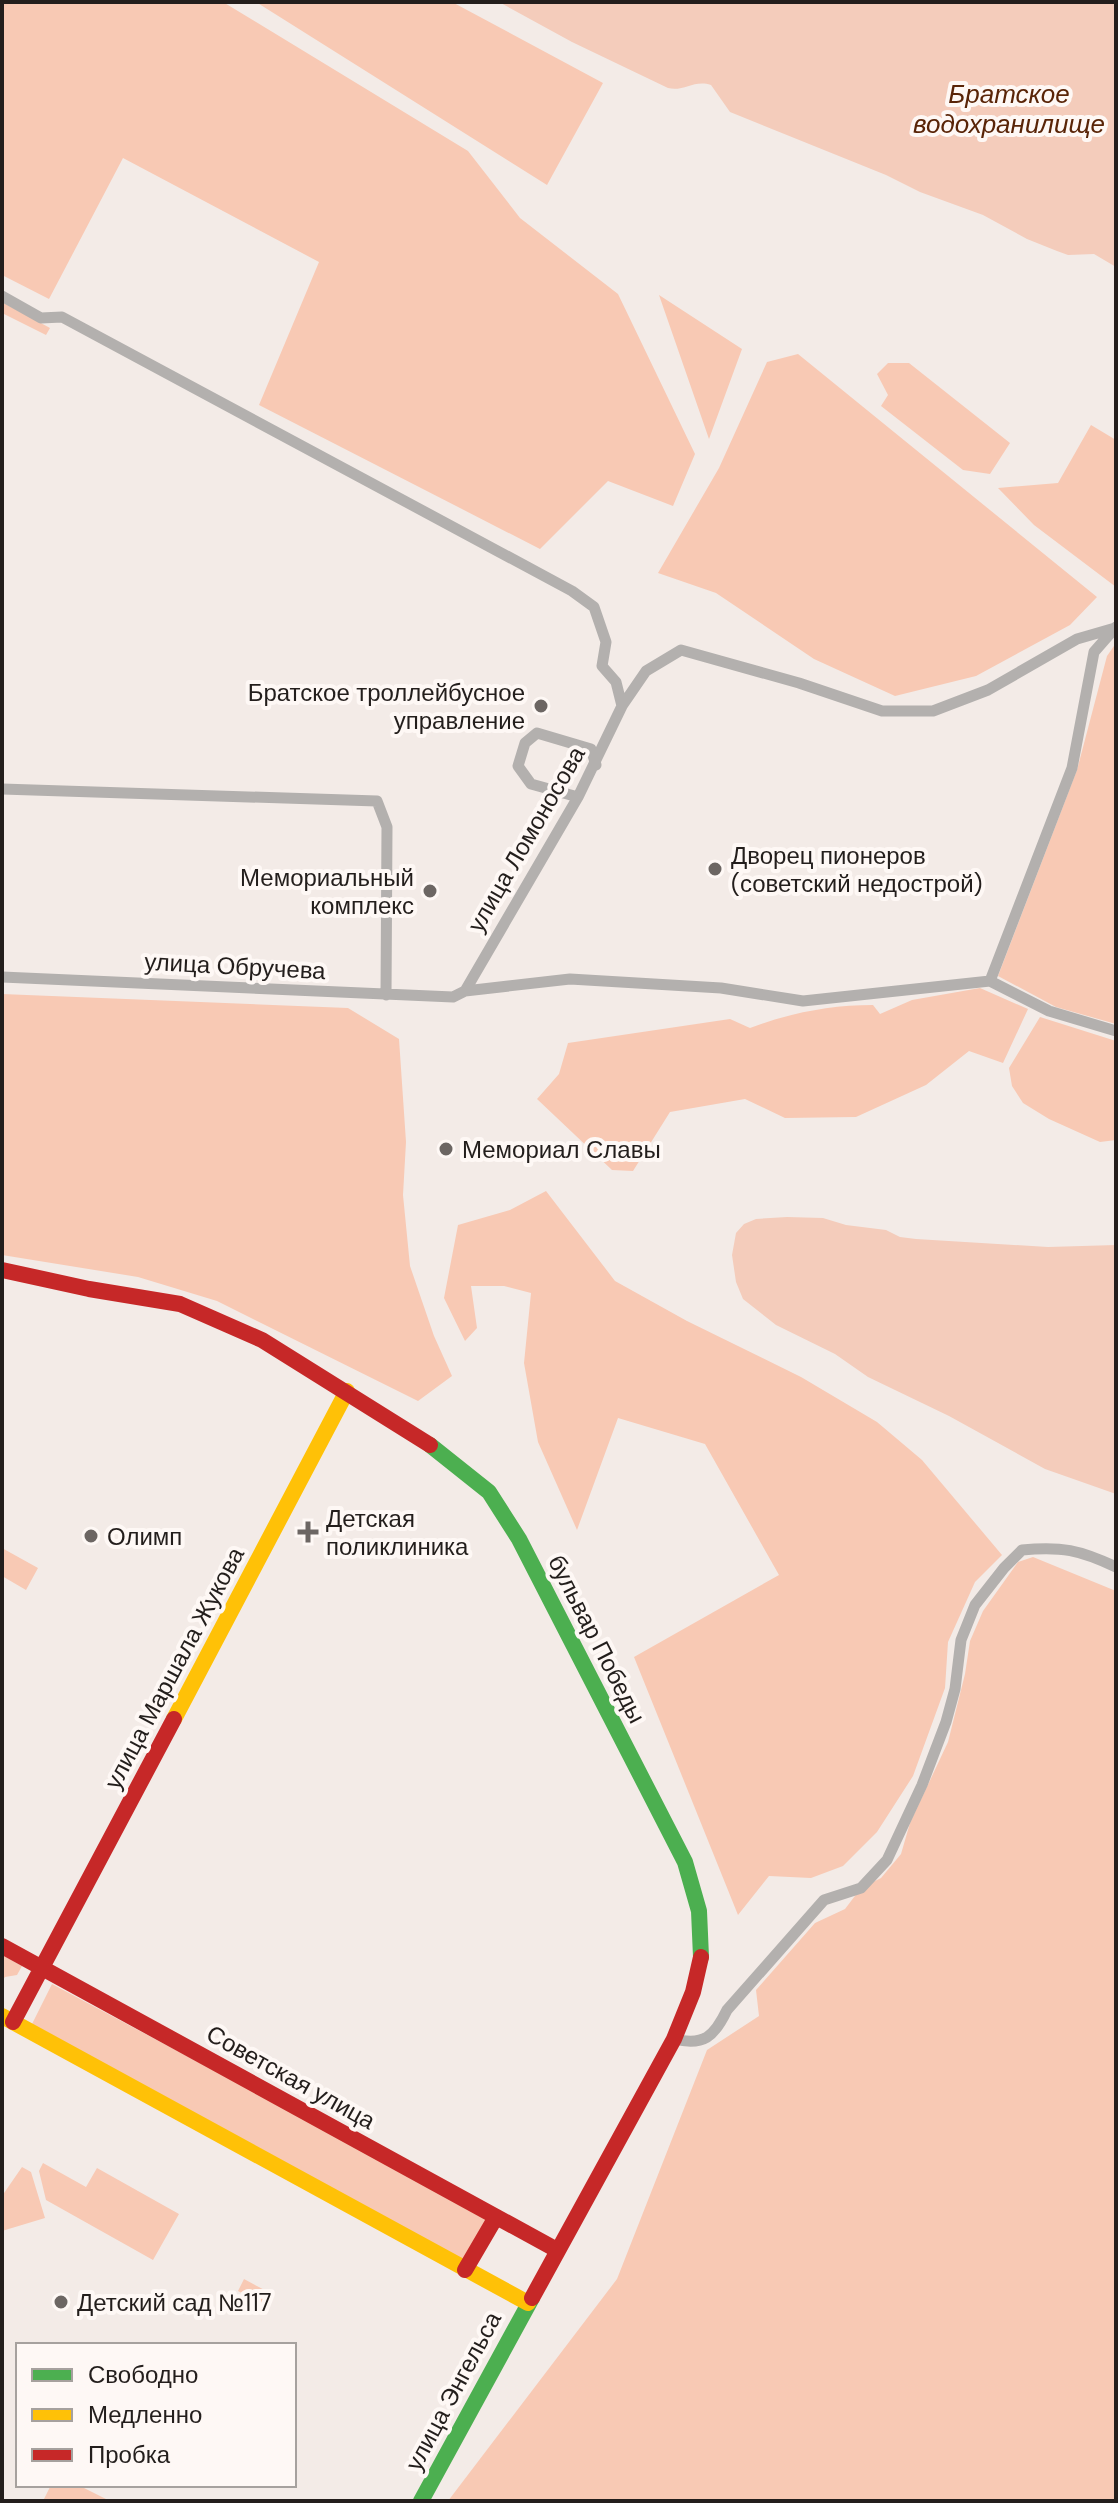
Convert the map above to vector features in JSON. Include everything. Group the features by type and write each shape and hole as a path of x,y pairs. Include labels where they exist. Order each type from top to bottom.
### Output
{"street":[{"path":"2,296 41,318 62,317 572,591 594,607 606,642 602,666 616,682 622,706"},
{"path":"1116,628 1094,652 1072,768 990,981 1049,1011 1116,1031"},
{"name":"улица Ломоносова","path":"465,991 596,765 622,706 646,671 681,650 799,683 882,711 933,711 988,690 1077,639 1116,628"},
{"path":"578,797 531,784 518,766 525,743 537,733 563,739 591,749 596,765"},
{"path":"2,789 377,801 387,827 386,995"},
{"name":"улица Обручева","path":"2,977 453,997 465,991 570,979 721,988 803,1001 990,981"},
{"name":"бульвар Победы","path":"2,1270 180,1304 262,1340 439,1451 489,1492 519,1539 685,1862 699,1903 704,1942 694,1996 674,2039 528,2303"},
{"name":"улица Маршала Жукова","path":"8,2019 41,1967 347,1391"},
{"path":"674,2039 692,2043 702,2041 719,2027 727,2010 824,1900 861,1888 887,1860 922,1785 946,1722 955,1689 961,1640 975,1605 1004,1568 1022,1550 1057,1546 1116,1567"},
{"name":"Советская улица","path":"2,1946 557,2250"},
{"path":"8,2019 528,2303"},
{"path":"465,2270 496,2217"},
{"name":"улица Энгельса","path":"421,2501 528,2303"}],"shaded area":[{"path":"2,2 223,2 468,151 520,218 618,294 695,454 673,506 608,481 540,549 259,405 319,262 123,158 49,299 2,275"},
{"path":"256,2 452,2 603,83 547,185"},
{"path":"659,295 742,349 709,439"},
{"path":"2,302 50,328 46,335 2,313"},
{"path":"798,354 1097,597 1070,625 976,676 895,696 814,659 716,593 658,573 719,468 767,362"},
{"path":"888,363 909,363 1010,443 990,474 963,470 881,406 888,395 877,374"},
{"path":"1091,425 1116,440 1116,587 1034,525 998,488 1058,483"},
{"path":"1116,643 1116,1024 1056,1007 998,976 1077,770 1107,656"},
{"path":"980,988 1028,1009 1003,1063 969,1051 926,1085 856,1117 785,1118 745,1099 670,1112 633,1171 612,1170 537,1099 559,1074 568,1043 730,1019 750,1028 795,1014 841,1006 873,1005 880,1014 912,1000"},
{"path":"2,994 348,1008 399,1039 406,1142 403,1195 410,1266 434,1336 452,1376 418,1401 217,1301 138,1277 2,1255"},
{"path":"1040,1017 1116,1041 1116,1140 1100,1142 1049,1119 1023,1103 1012,1086 1009,1068"},
{"path":"546,1191 615,1281 687,1321 801,1377 877,1422 922,1460 1002,1555 975,1582 948,1642 945,1688 913,1776 877,1832 843,1866 811,1878 769,1876 738,1915 634,1657 779,1575 705,1444 618,1418 577,1530 538,1442 524,1363 531,1293 504,1286 471,1286 477,1328 465,1341 444,1298 458,1225 510,1210"},
{"path":"2,1548 38,1568 26,1590 2,1576"},
{"path":"1033,1557 1116,1591 1116,2501 448,2501 617,2279 707,2050 759,2016 756,1990 815,1923 845,1909 861,1888 881,1878 901,1854 910,1823 948,1742 970,1641 983,1611 1018,1562"},
{"path":"2,1955 22,1966 17,1975 5,1977 2,1981"},
{"path":"52,1984 488,2217 464,2260 32,2024"},
{"path":"43,2163 86,2187 97,2168 179,2214 153,2260 46,2200 39,2171"},
{"path":"22,2167 31,2172 45,2218 2,2231 2,2196"},
{"path":"244,2279 270,2293 264,2305 238,2291"},
{"path":"50,2487 82,2487 110,2501 43,2501"}],"water":[{"name":"Братское водохранилище","path":"499,2 1116,2 1116,267 1094,254 1068,255 1027,239 983,215 920,192 886,175 730,112 711,85 668,88 572,42"},
{"path":"823,1218 916,1239 1048,1247 1116,1245 1116,1494 1045,1469 949,1416 868,1377 835,1354 776,1325 743,1299 736,1282 732,1255 736,1233 744,1224 756,1219"}],"traffic: fast":[{"path":"430,1445 489,1492 519,1539 685,1862 699,1911 701,1957"},
{"path":"421,2501 532,2298"}],"traffic: slow":[{"path":"174,1719 347,1391"},
{"path":"2,2016 528,2303"}],"traffic: jam":[{"path":"2,1270 180,1304 262,1340 430,1445"},
{"path":"13,2022 174,1719"},
{"path":"2,1946 557,2250"},
{"path":"532,2298 674,2039 693,1992 701,1957"},
{"path":"465,2270 496,2217"}],"place":[{"name":"Братское троллейбусное управление","path":"541,706"},
{"name":"Дворец пионеров (советский недострой)","path":"715,869"},
{"name":"Мемориальный комплекс","path":"430,891"},
{"name":"Мемориал Славы","path":"446,1149"},
{"name":"Детская поликлиника","path":"308,1532"},
{"name":"Олимп","path":"91,1536"},
{"name":"Детский сад №117","path":"61,2302"}]}
